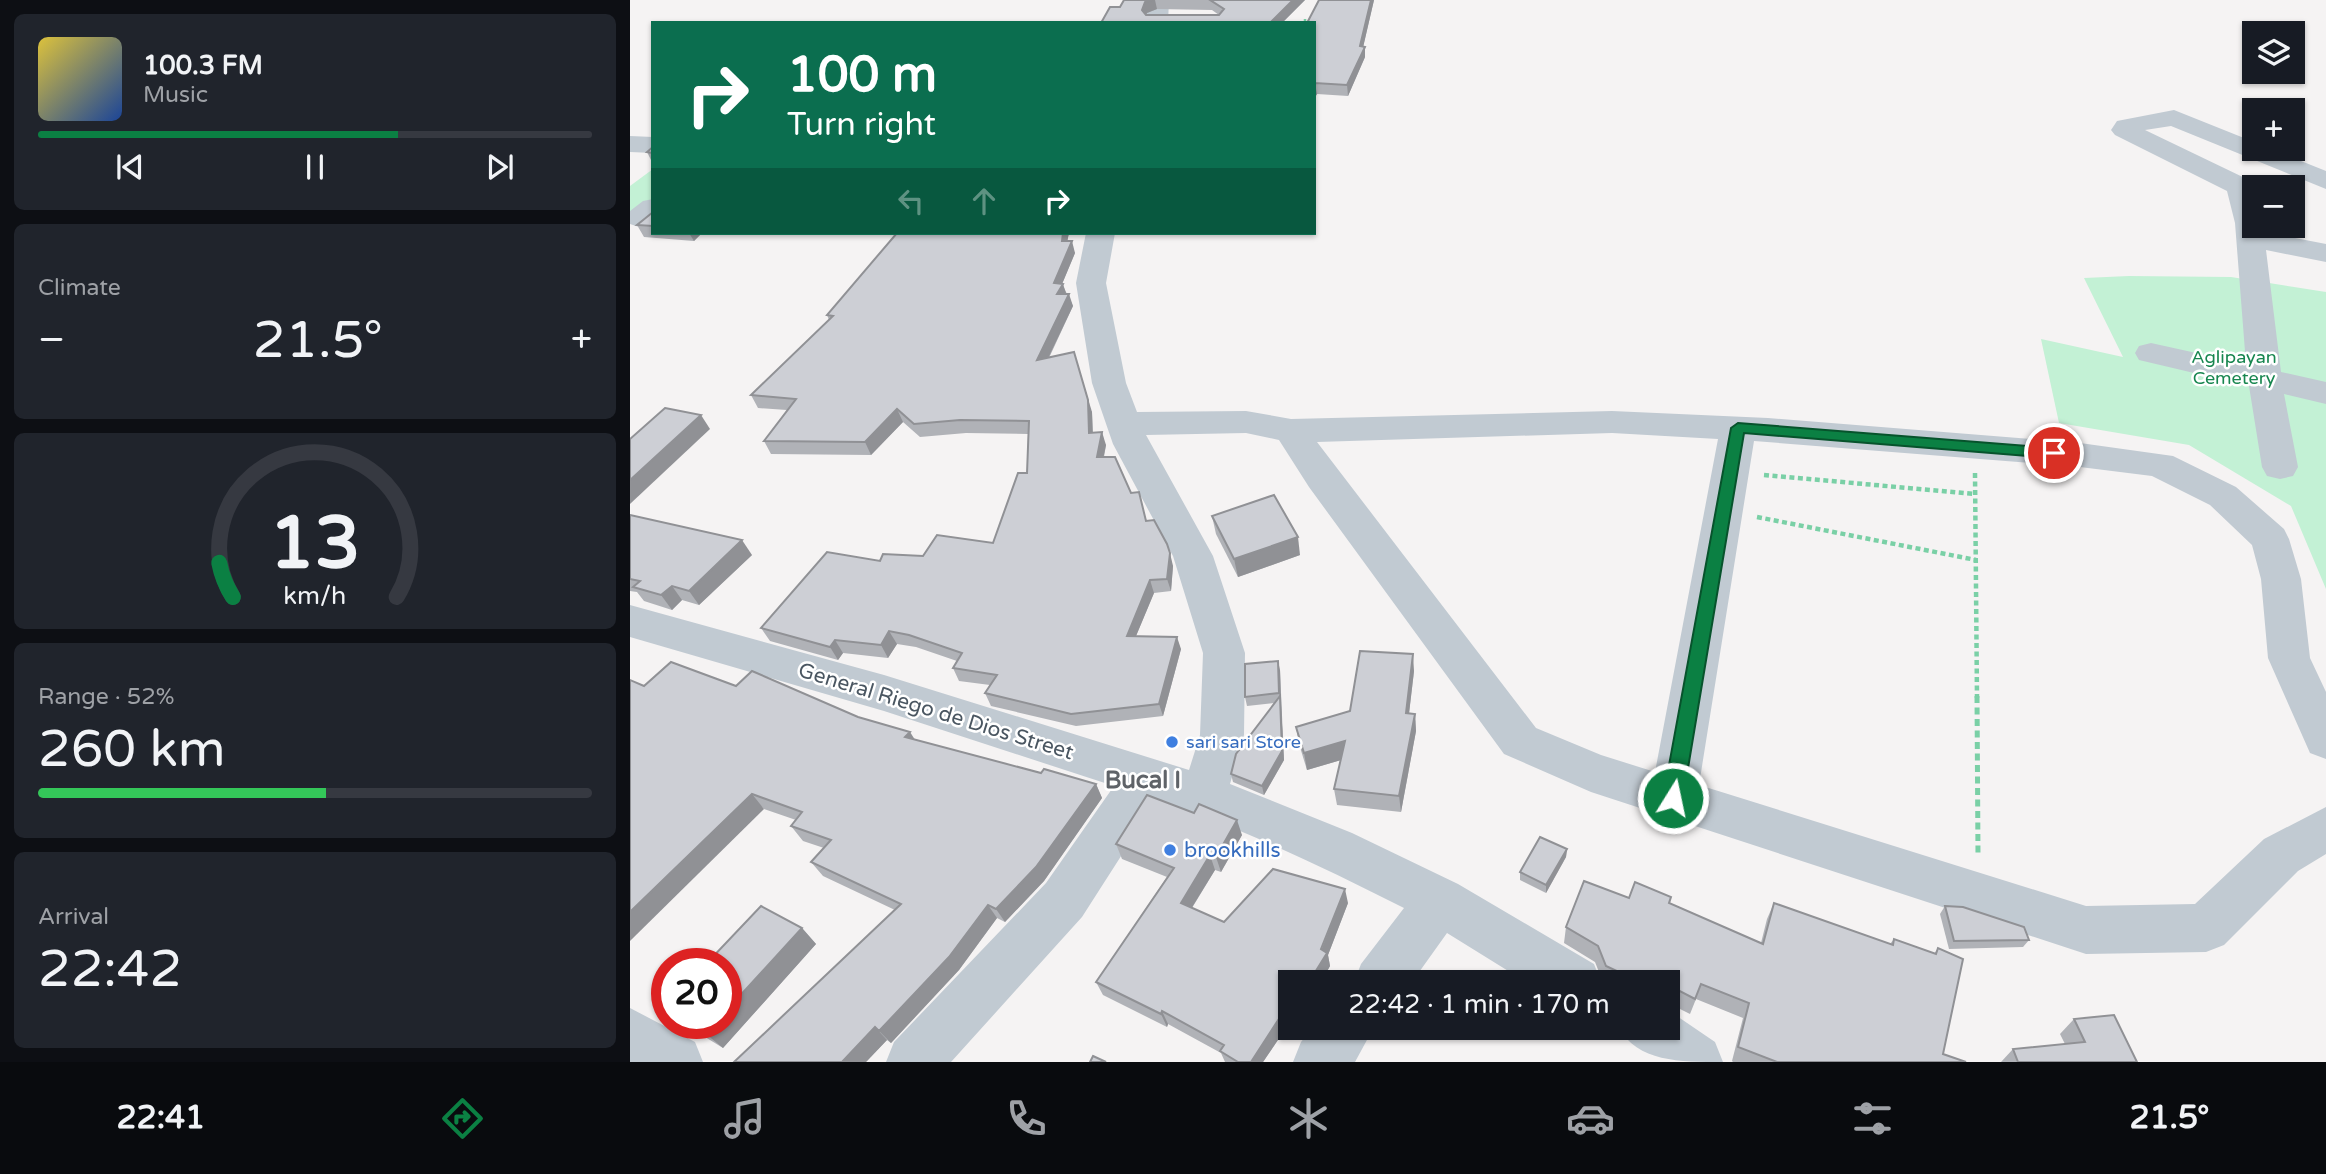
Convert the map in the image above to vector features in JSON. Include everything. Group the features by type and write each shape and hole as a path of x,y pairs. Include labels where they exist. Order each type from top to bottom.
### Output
{"street":[{"path":"1158,14 1184,20"},
{"path":"2242,198 2239,186 2128,133 2124,130 2126,125 2174,118 2326,181"},
{"path":"630,144 651,145"},
{"path":"1100,235 1091,283 1109,383 1131,444 1193,556 1224,653 1222,735 1204,794"},
{"path":"2252,238 2253,284 2264,378 2280,467"},
{"path":"2257,238 2326,253"},
{"path":"2151,353 2326,393"},
{"path":"1124,424 1246,422 1291,431 1612,422 1738,428 1975,446 2160,465 2223,496 2270,539 2281,579 2289,658 2326,740"},
{"path":"1673,798 1738,428"},
{"path":"1291,431 1322,478 1520,741 1591,772 2086,930 2206,929 2281,855 2326,829"},
{"name":"General Riego de Dios Street","path":"630,621 884,694 1204,794 1335,849 1440,901 1555,970"},
{"path":"914,1062 1064,900 1148,775"},
{"path":"1389,970 1440,901"},
{"path":"630,1035 675,1062"},
{"path":"1321,1062 1337,1040"},
{"path":"1664,1040 1695,1062"}],"path":[{"path":"1975,446 1979,895"},
{"path":"1727,491 1976,494"},
{"path":"1727,491 1976,560"}],"green space":[{"path":"651,170 651,212 630,223 630,186"},
{"name":"Aglipayan Cemetery","path":"2231,277 2326,292 2326,589 2291,506 2189,445 2059,423 2041,339 2123,357 2084,278"}],"building":[{"path":"1124,0 1152,0 1145,2 1142,10 1146,15 1219,15 1224,9 1210,0 1293,0 1272,21 1102,21 1110,7 1120,7"},
{"path":"1319,0 1371,0 1360,46 1365,47 1347,85 1316,83 1316,21 1308,21"},
{"path":"651,214 651,226 637,225"},
{"path":"895,235 1063,235 1062,241 1072,241 1054,283 1063,284 1057,294 1069,294 1037,360 1074,352 1088,400 1089,433 1102,432 1097,457 1115,457 1131,493 1139,492 1146,521 1154,520 1167,544 1170,553 1167,579 1150,580 1127,636 1177,637 1159,704 1071,714 985,693 997,675 953,668 962,653 909,635 889,631 881,645 835,640 830,647 761,628 827,552 880,561 883,554 923,556 937,535 993,543 1018,473 1027,473 1029,421 960,420 914,424 897,409 865,442 764,441 796,399 751,395 833,316 827,315"},
{"path":"665,408 701,415 630,480 630,439"},
{"path":"1274,495 1298,537 1234,559 1212,516"},
{"path":"630,515 742,540 689,591 672,586 661,595 633,587 640,581 630,579"},
{"path":"1360,651 1413,654 1406,713 1415,714 1399,796 1334,789 1345,741 1304,753 1296,727 1350,711"},
{"path":"1278,661 1279,693 1245,697 1245,664"},
{"path":"671,662 736,686 752,671 858,717 910,732 905,737 1041,773 1044,769 1096,784 1036,867 996,909 988,905 949,957 879,1031 875,1027 842,1062 734,1062 901,904 811,862 831,840 791,826 802,812 752,794 630,912 630,680 644,686"},
{"path":"1280,696 1282,751 1262,786 1231,774 1236,754"},
{"path":"1147,795 1194,813 1199,804 1237,820 1216,857 1210,855 1181,903 1224,922 1273,869 1345,889 1321,949 1327,953 1316,970 1278,970 1278,1020 1251,1062 1238,1062 1220,1051 1224,1045 1162,1011 1161,1014 1096,982 1174,868 1116,844"},
{"path":"1540,837 1567,849 1546,885 1520,872"},
{"path":"1584,881 1629,898 1635,882 1671,897 1669,903 1763,944 1774,903 1893,945 1894,939 1936,954 1938,948 1963,959 1943,1054 1966,1062 1777,1062 1738,1047 1749,1003 1701,984 1695,999 1680,991 1680,970 1614,970 1606,966 1598,946 1566,927"},
{"path":"761,906 802,928 742,994 742,948 721,948"},
{"path":"1945,906 1963,907 2024,927 2029,940 1954,941"},
{"path":"2114,1015 2137,1062 2018,1062 2013,1049 2085,1042 2074,1019"},
{"path":"1093,1056 1106,1062 1090,1062"}],"place":[{"name":"sari sari Store","path":"1172,742"},
{"name":"brookhills","path":"1170,850"}],"district":[{"name":"Bucal I","path":"1143,780"}],"route":[{"path":"1673,798 1738,428 2054,453"}]}
